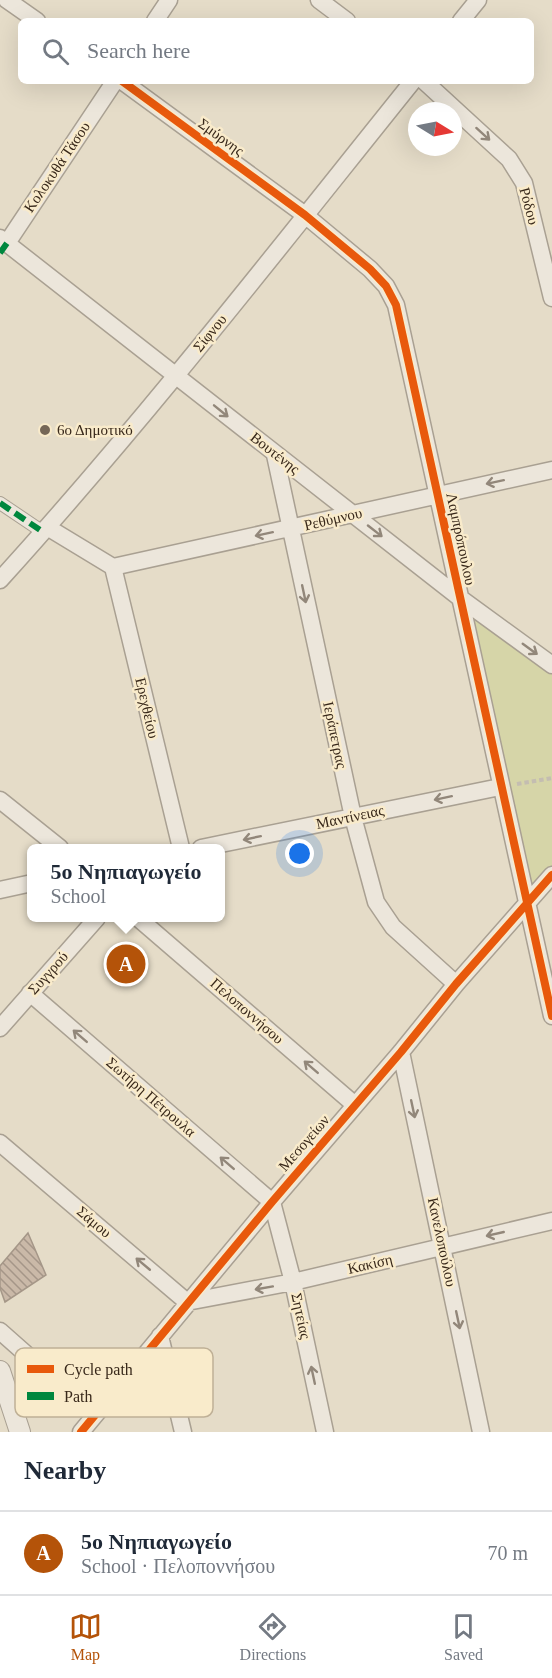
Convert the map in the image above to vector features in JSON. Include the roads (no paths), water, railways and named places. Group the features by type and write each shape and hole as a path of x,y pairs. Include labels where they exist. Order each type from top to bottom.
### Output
{"street":[{"path":"8,0 33,18"},
{"path":"157,18 169,0"},
{"path":"319,0 343,18"},
{"path":"463,18 478,0"},
{"name":"Κολοκυθά Τάσου","path":"2,245 113,84"},
{"name":"Σμύρνης","path":"126,84 305,215"},
{"name":"Σίφνου","path":"0,580 176,374 411,84"},
{"name":"Ρόδου","path":"426,84 509,159 524,183 552,298"},
{"name":"Λαμπρόπουλου","path":"305,215 370,269 386,286 396,305 552,1016"},
{"name":"Βουτένης","path":"2,245 176,374 275,455 460,598 552,665"},
{"name":"Ιεράπετρας","path":"275,455 352,817 376,902 393,927 456,984"},
{"name":"Ρεθύμνου","path":"113,567 552,470"},
{"path":"0,503 113,567"},
{"name":"Ερεχθείου","path":"113,567 180,844"},
{"name":"Μαντίνειας","path":"225,844 500,786"},
{"path":"0,800 54,844"},
{"name":"Μεσογείων","path":"150,1348 456,984 552,875"},
{"path":"0,890 27,884"},
{"name":"Συγγρού","path":"0,1028 93,922"},
{"name":"Πελοποννήσου","path":"143,922 355,1105"},
{"name":"Σωτήρη Πέτρουλα","path":"30,993 272,1202"},
{"name":"Κανελοπούλου","path":"401,1052 481,1432"},
{"name":"Σάμου","path":"0,1143 187,1302"},
{"name":"Σητείας","path":"272,1202 293,1282 325,1432"},
{"name":"Κακίση","path":"187,1302 293,1282 552,1221"},
{"path":"0,1331 19,1348"},
{"path":"160,1336 163,1348"},
{"path":"0,1371 15,1417"},
{"path":"15,1417 20,1432"},
{"name":"Μεσογείων","path":"81,1432 93,1417"},
{"path":"179,1417 183,1432"}],"place":[{"name":"6ο Δημοτικό","path":"45,430"},
{"name":"5ο Νηπιαγωγείο","path":"126,964"}]}
